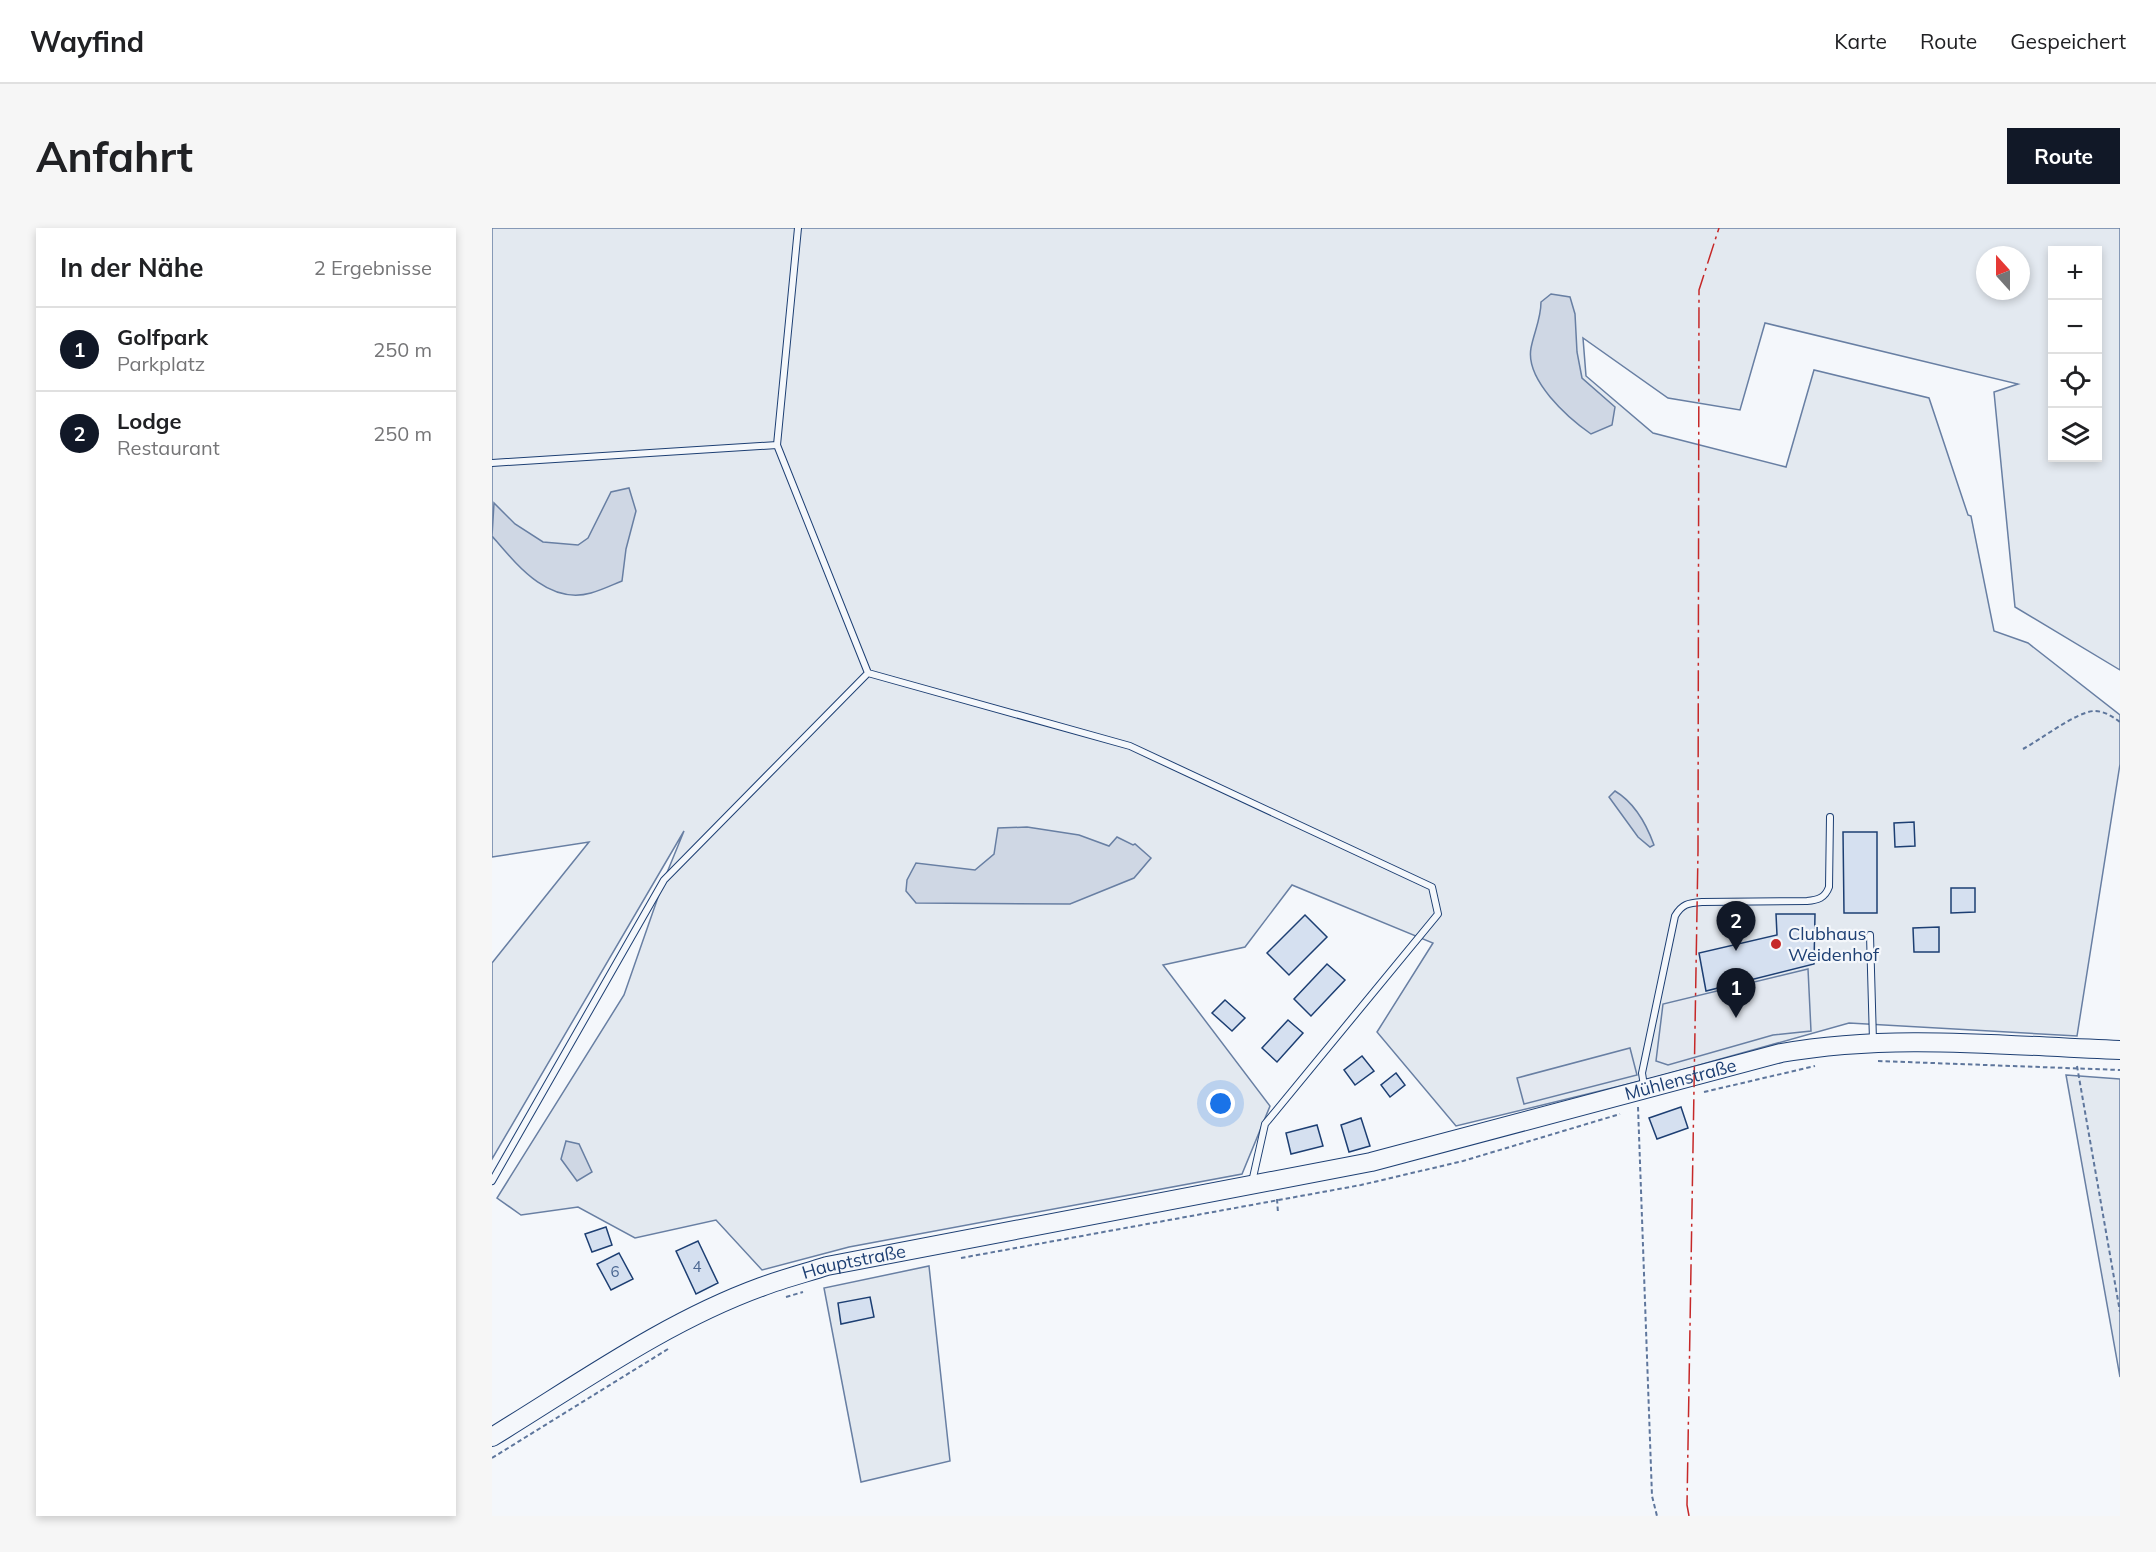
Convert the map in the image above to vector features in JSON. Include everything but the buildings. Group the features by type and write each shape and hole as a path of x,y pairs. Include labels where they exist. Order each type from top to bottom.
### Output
{"main road":[{"name":"Mühlenstraße","path":"1252,1186 1420,1151 1642,1099 1781,1053 1832,1044 1872,1041 2120,1050"},
{"name":"Hauptstraße","path":"492,1437 649,1341 700,1314 761,1287 869,1257 1252,1186"}],"lane":[{"path":"798,228 777,445 868,673"},
{"path":"492,463 777,445"},
{"path":"492,1181 664,880 868,673"},
{"path":"868,673 1130,746 1432,887 1438,914 1265,1124 1252,1186"},
{"path":"1642,1099 1642,1073 1678,911 1687,903 1807,901 1821,898 1827,894 1829,887 1830,817"},
{"path":"1870,934 1872,1041"}],"path":[{"path":"2024,749 2080,716 2093,711 2107,713 2120,722"},
{"path":"2074,1049 2120,1312"},
{"path":"1874,1060 2120,1070"},
{"path":"1693,1094 1823,1064"},
{"path":"1642,1099 1652,1496 1657,1516"},
{"path":"958,1259 1361,1185 1463,1161 1627,1112"},
{"path":"781,1298 811,1289"},
{"path":"492,1458 671,1348"}],"shaded area":[{"path":"492,228 2120,228 2120,670 2015,607 1994,392 2018,384 1765,323 1740,410 1668,398 1583,338 1586,376 1653,433 1786,467 1814,370 1929,398 1968,515 1971,516 1994,631 2028,643 2120,715 2120,764 2077,1036 1849,1023 1653,1078 1456,1126 1377,1032 1433,943 1292,885 1245,947 1163,965 1270,1106 1242,1174 849,1247 762,1270 716,1220 635,1238 578,1207 521,1215 497,1198 624,995 664,880 684,831 492,1159 492,963 589,842 492,857"},
{"path":"1551,294 1570,297 1575,314 1577,352 1582,378 1615,407 1612,425 1591,434 1550,397 1541,385 1531,360 1531,348 1539,320 1541,302"},
{"path":"629,488 636,511 626,549 622,581 591,593 575,595 547,588 523,570 492,536 494,503 515,524 543,542 578,545 588,538 611,492"},
{"path":"1615,791 1639,814 1654,845 1650,847 1638,837 1609,797"},
{"path":"1027,827 1079,835 1109,846 1117,837 1135,844 1151,858 1134,878 1070,904 916,903 906,891 907,880 916,863 975,870 994,854 998,828"},
{"path":"1808,969 1811,1031 1773,1035 1668,1065 1656,1061 1663,1004"},
{"path":"1630,1048 1637,1075 1524,1104 1517,1078"},
{"path":"2066,1075 2120,1079 2120,1377"},
{"path":"566,1141 579,1144 592,1172 577,1181 561,1159"},
{"path":"929,1266 950,1461 861,1482 824,1288"}],"power":[{"path":"1689,1516 1687,1505 1698,851 1699,290 1719,228"}],"place":[{"name":"Clubhaus Weidenhof","path":"1776,944"},
{"name":"Lodge","path":"1736,951"},
{"name":"Golfpark","path":"1736,1018"}]}
